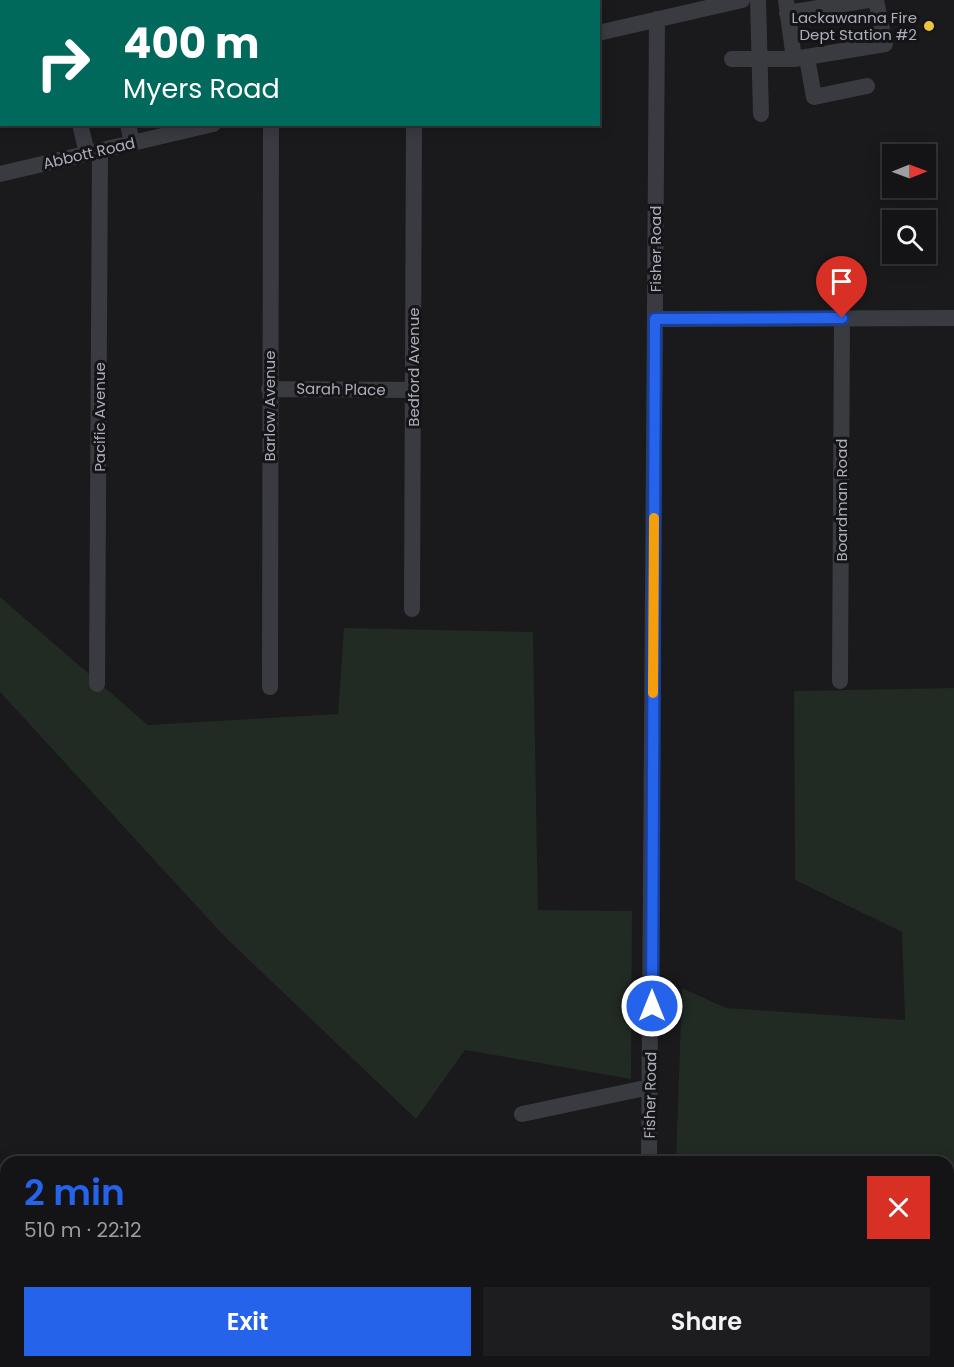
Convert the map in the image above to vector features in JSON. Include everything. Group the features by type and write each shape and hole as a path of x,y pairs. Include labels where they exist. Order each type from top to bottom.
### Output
{"street":[{"path":"600,33 657,20 676,7 742,0"},
{"path":"758,0 761,114"},
{"path":"867,86 814,97 800,59 787,7 870,0"},
{"path":"732,59 800,59 885,44 876,0"},
{"name":"Fisher Road","path":"648,1156 657,20"},
{"name":"Pacific Avenue","path":"81,126 94,152 98,684"},
{"path":"128,126 132,143"},
{"name":"Abbott Road","path":"0,174 132,143 164,130 198,126"},
{"name":"Barlow Avenue","path":"270,687 271,126"},
{"name":"Bedford Avenue","path":"412,609 414,126"},
{"name":"Boardman Road","path":"840,681 842,318"},
{"path":"655,319 954,318"},
{"name":"Sarah Place","path":"269,388 413,390"},
{"path":"522,1114 650,1087"}],"shaded area":[{"path":"0,597 148,725 338,714 344,628 533,632 538,910 632,911 631,1079 465,1050 416,1119 225,937 0,692"},
{"path":"954,688 954,1156 676,1156 682,988 726,1008 905,1020 902,932 795,880 794,691"}],"slow traffic":[{"path":"653,693 654,518"}],"place":[{"name":"Lackawanna Fire Dept Station #2","path":"929,26"}],"route":[{"path":"652,1006 655,319 842,318"}]}
